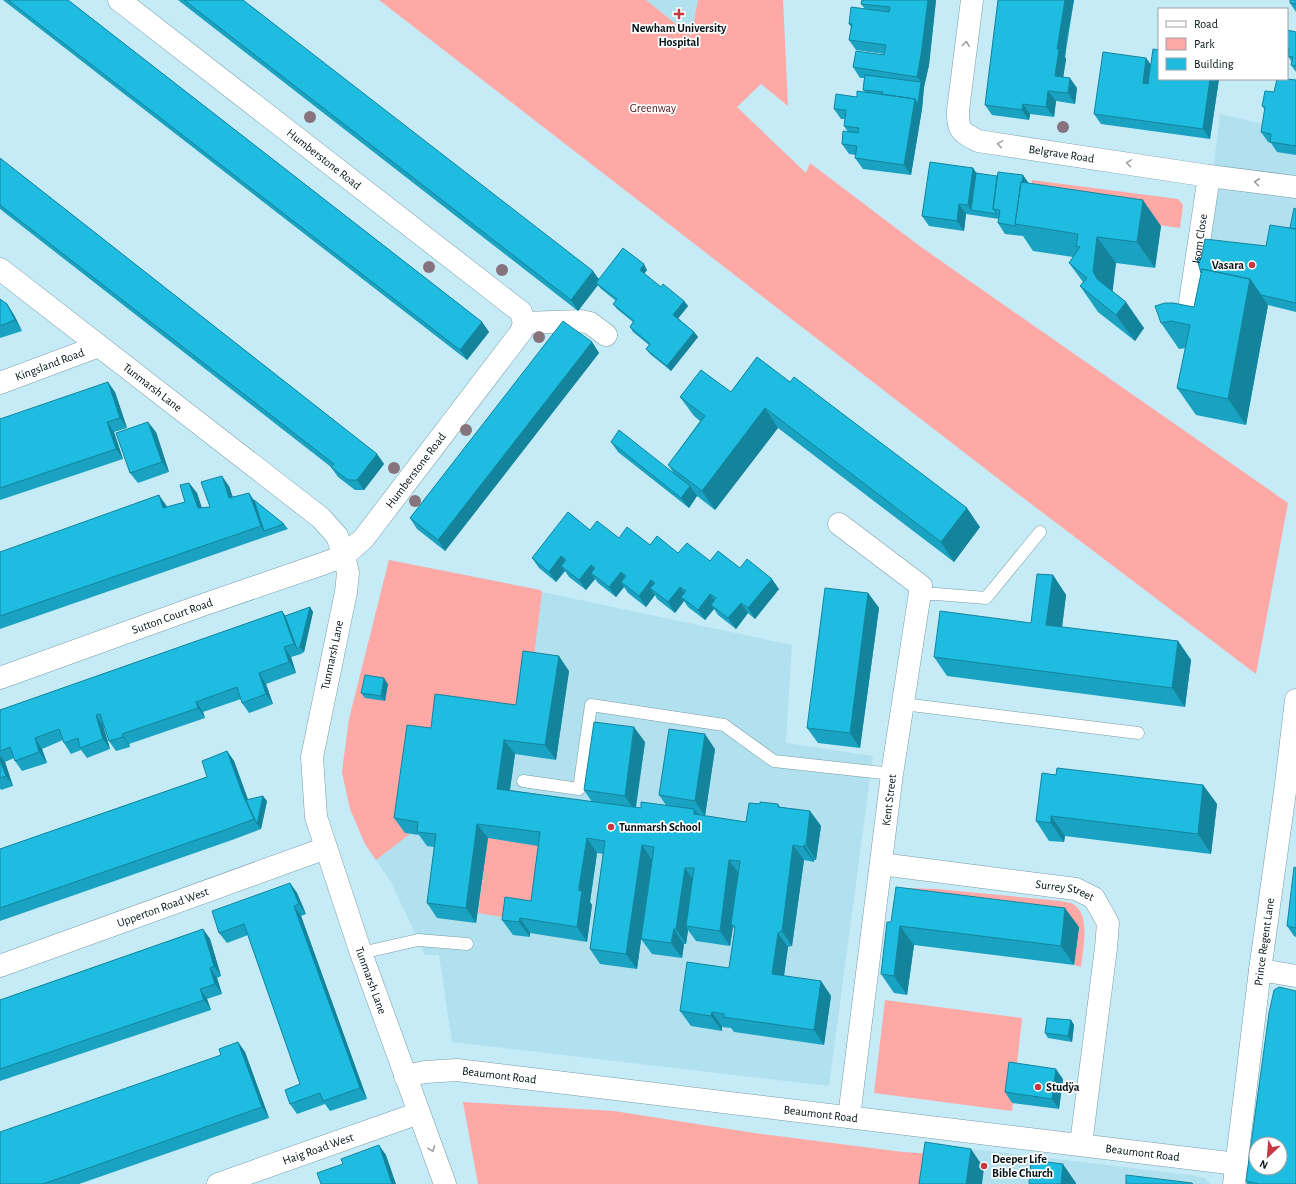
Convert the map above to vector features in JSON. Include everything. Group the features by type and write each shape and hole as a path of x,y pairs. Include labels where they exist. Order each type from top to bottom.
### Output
{"street":[{"name":"Humberstone Road","path":"119,0 521,312 524,323 521,332 364,538 344,556"},
{"name":"Belgrave Road","path":"972,0 958,110 958,124 963,133 978,141 1209,176 1296,187"},
{"name":"Isom Close","path":"1190,302 1209,176"},
{"name":"Tunmarsh Lane","path":"0,269 321,518 337,536 348,573 346,592 312,757 316,817 361,952 445,1184"},
{"path":"524,323 581,321 590,323 606,335"},
{"name":"Kingsland Road","path":"0,383 99,346"},
{"path":"839,524 921,586 919,594"},
{"name":"Sutton Court Road","path":"0,678 344,556"},
{"name":"Kent Street","path":"849,1117 892,774 919,594"},
{"name":"Prince Regent Lane","path":"1236,1174 1260,970 1284,800 1296,700"},
{"name":"Upperton Road West","path":"0,966 326,848"},
{"name":"Surrey Street","path":"881,864 1076,889 1094,898 1108,923 1081,1144"},
{"path":"1260,970 1296,976"},
{"name":"Beaumont Road","path":"405,1076 425,1072 457,1070 1081,1144 1236,1174"},
{"name":"Haig Road West","path":"218,1184 419,1113"}],"lane":[{"path":"919,594 986,598 1040,532"},
{"path":"903,704 1138,733"},
{"path":"523,781 579,789 591,705 724,725 774,761 892,774"},
{"path":"361,952 418,940 467,944"}],"shaded area":[{"name":"Newham University Hospital","path":"646,0 698,0 691,36"},
{"path":"1220,114 1296,132 1296,311 1198,291"},
{"name":"Tunmarsh School","path":"389,560 540,590 542,592 792,645 786,743 873,756 829,1086 452,1042 439,955 425,955 391,882 365,844 350,809 342,772 349,719"},
{"path":"937,1145 1191,1175 1205,1178 1211,1184 932,1184"}],"green space":[{"name":"Greenway","path":"379,0 646,0 691,36 698,0 783,0 788,106 761,84 737,107 806,173 810,163 921,247 1288,503 1256,674 1014,491"},
{"path":"1032,180 1178,199 1183,205 1180,228 1030,207"},
{"path":"389,560 540,590 542,592 526,720 405,833 410,834 376,860 365,844 350,809 342,772 349,719"},
{"path":"488,838 551,847 541,916 515,919 478,913"},
{"path":"905,888 937,889 1072,903 1079,909 1084,924 1084,942 1081,967 1074,965 1078,927 898,896"},
{"path":"885,1000 1022,1018 1012,1111 874,1093"},
{"path":"463,1102 614,1111 754,1133 903,1152 936,1154 932,1184 478,1184"}],"building":[{"path":"8,0 68,0 482,322 460,350"},
{"path":"184,0 243,0 593,271 571,300"},
{"path":"862,0 928,0 917,77 853,67 856,51 884,55 886,45 849,40 852,24 849,24 851,7 889,12 890,7 861,4"},
{"path":"998,0 1065,0 1057,49 1059,49 1055,76 1070,78 1068,93 1048,91 1046,107 1023,104 1022,110 985,105"},
{"path":"1290,0 1296,0 1296,4 1290,3"},
{"path":"1288,30 1296,32 1296,66 1291,65 1293,57 1288,56"},
{"path":"1153,49 1158,50 1158,80 1210,80 1203,129 1094,114 1103,52 1146,58 1143,83 1148,84"},
{"path":"865,75 921,82 918,104 915,99 882,94 883,92 863,90"},
{"path":"1277,80 1296,80 1296,146 1270,142 1271,134 1261,132 1265,107 1262,106 1265,91 1274,92"},
{"path":"857,91 915,99 904,165 855,158 857,146 842,144 843,131 858,133 859,128 844,126 846,110 834,109 836,94 857,97"},
{"path":"0,158 377,454 357,480 348,480 331,467 334,464 0,205"},
{"path":"930,162 973,168 968,205 959,204 957,221 922,216"},
{"path":"998,172 1023,175 1015,224 1016,226 998,223 1000,210 993,209"},
{"path":"976,173 997,176 993,209 997,214 971,210"},
{"path":"1021,182 1143,200 1137,242 1097,237 1093,271 1097,279 1126,302 1116,315 1080,286 1087,278 1069,263 1080,247 1076,246 1078,234 1015,224"},
{"path":"1294,208 1296,209 1296,229 1290,228"},
{"path":"1270,225 1296,229 1296,303 1261,295 1250,279 1202,269 1201,273 1197,259 1201,259 1205,239 1266,246"},
{"path":"623,248 644,264 640,270 661,287 663,284 684,301 673,315 694,332 667,366 646,349 650,344 630,327 634,321 613,304 617,299 596,283"},
{"path":"1202,269 1250,279 1228,399 1177,388 1190,325 1171,321 1161,323 1155,306 1165,303 1173,303 1194,307"},
{"path":"0,299 7,304 15,320 0,326"},
{"path":"563,321 592,342 438,540 410,518"},
{"path":"757,357 790,382 794,377 967,508 941,542 765,408 702,491 668,465 705,416 680,397 701,370 731,392"},
{"path":"108,382 120,418 107,422 116,449 0,488 0,419"},
{"path":"148,422 162,462 130,473 116,433"},
{"path":"619,430 690,486 681,498 611,442"},
{"path":"222,476 229,498 249,493 261,526 0,616 0,552 159,495 163,508 185,502 180,485 189,483 198,508 210,507 201,482"},
{"path":"254,500 284,524 264,531"},
{"path":"568,512 590,530 597,521 619,538 627,527 650,545 657,536 678,553 687,543 710,561 718,551 740,568 747,559 772,579 748,608 741,603 728,618 711,605 716,598 710,594 698,610 681,597 686,591 680,587 668,602 650,588 655,583 651,580 639,596 621,582 626,576 621,572 609,587 591,573 595,568 591,565 579,580 561,566 566,560 561,556 549,572 532,558"},
{"path":"1037,574 1053,575 1046,625 1178,641 1172,688 934,657 940,611 1031,623"},
{"path":"825,588 868,593 850,733 807,728"},
{"path":"310,607 300,647 297,649 285,616"},
{"path":"282,611 294,644 284,647 289,662 259,673 266,694 242,703 237,687 196,702 198,708 122,734 123,737 109,741 100,714 96,715 103,739 80,748 78,738 64,743 59,729 35,738 39,752 15,761 10,747 0,751 0,710"},
{"path":"523,651 559,656 545,745 504,740 497,789 641,808 641,802 694,809 694,814 746,822 749,803 760,804 760,802 778,804 778,807 810,811 806,845 803,847 793,845 782,931 778,933 772,974 821,981 814,1030 723,1017 724,1014 712,1012 711,1016 680,1011 687,962 729,968 735,927 731,924 740,861 729,860 720,931 686,926 694,868 685,868 676,929 674,929 671,943 641,939 654,847 642,845 626,954 590,949 605,841 587,838 579,887 579,891 582,890 577,927 520,918 519,922 502,920 505,897 531,901 540,832 477,824 466,908 427,903 436,834 417,832 418,822 394,818 407,725 431,728 435,694 516,705"},
{"path":"365,675 384,678 381,696 361,693"},
{"path":"594,722 634,727 625,796 584,790"},
{"path":"669,729 705,734 695,801 659,795"},
{"path":"227,751 243,795 254,819 0,908 0,849 207,777 202,761"},
{"path":"0,760 6,776 0,778"},
{"path":"1057,768 1203,785 1198,834 1051,816 1051,823 1036,821 1042,773 1056,775"},
{"path":"263,796 257,824 246,800"},
{"path":"1294,867 1296,868 1296,928 1287,926"},
{"path":"290,883 299,904 294,906 360,1088 323,1101 320,1093 290,1104 285,1090 300,1084 244,924 219,933 212,911"},
{"path":"896,887 1065,908 1061,946 900,926 894,976 881,974 887,922 891,922"},
{"path":"203,929 214,966 210,968 215,984 200,989 204,1000 0,1069 0,1000"},
{"path":"1279,987 1296,991 1296,1184 1259,1184 1246,1181 1248,1166 1248,1176 1288,1176 1288,1136 1252,1136 1269,1013 1274,990"},
{"path":"1047,1018 1071,1020 1068,1036 1045,1033"},
{"path":"238,1042 262,1107 43,1184 0,1184 0,1132 221,1055 219,1049"},
{"path":"1009,1062 1056,1069 1052,1099 1005,1092"},
{"path":"925,1142 971,1149 966,1184 919,1184"},
{"path":"379,1145 392,1184 321,1184 317,1173 343,1164 341,1159"},
{"path":"1031,1160 1063,1164 1061,1184 1029,1184"},
{"path":"1126,1175 1192,1183 1193,1184 1126,1184"}],"place":[{"name":"Newham University Hospital","path":"679,14"},
{"name":"Vasara","path":"1252,265"},
{"name":"Tunmarsh School","path":"611,827"},
{"name":"Studÿa","path":"1038,1087"},
{"name":"Deeper Life Bible Church","path":"984,1166"}]}
